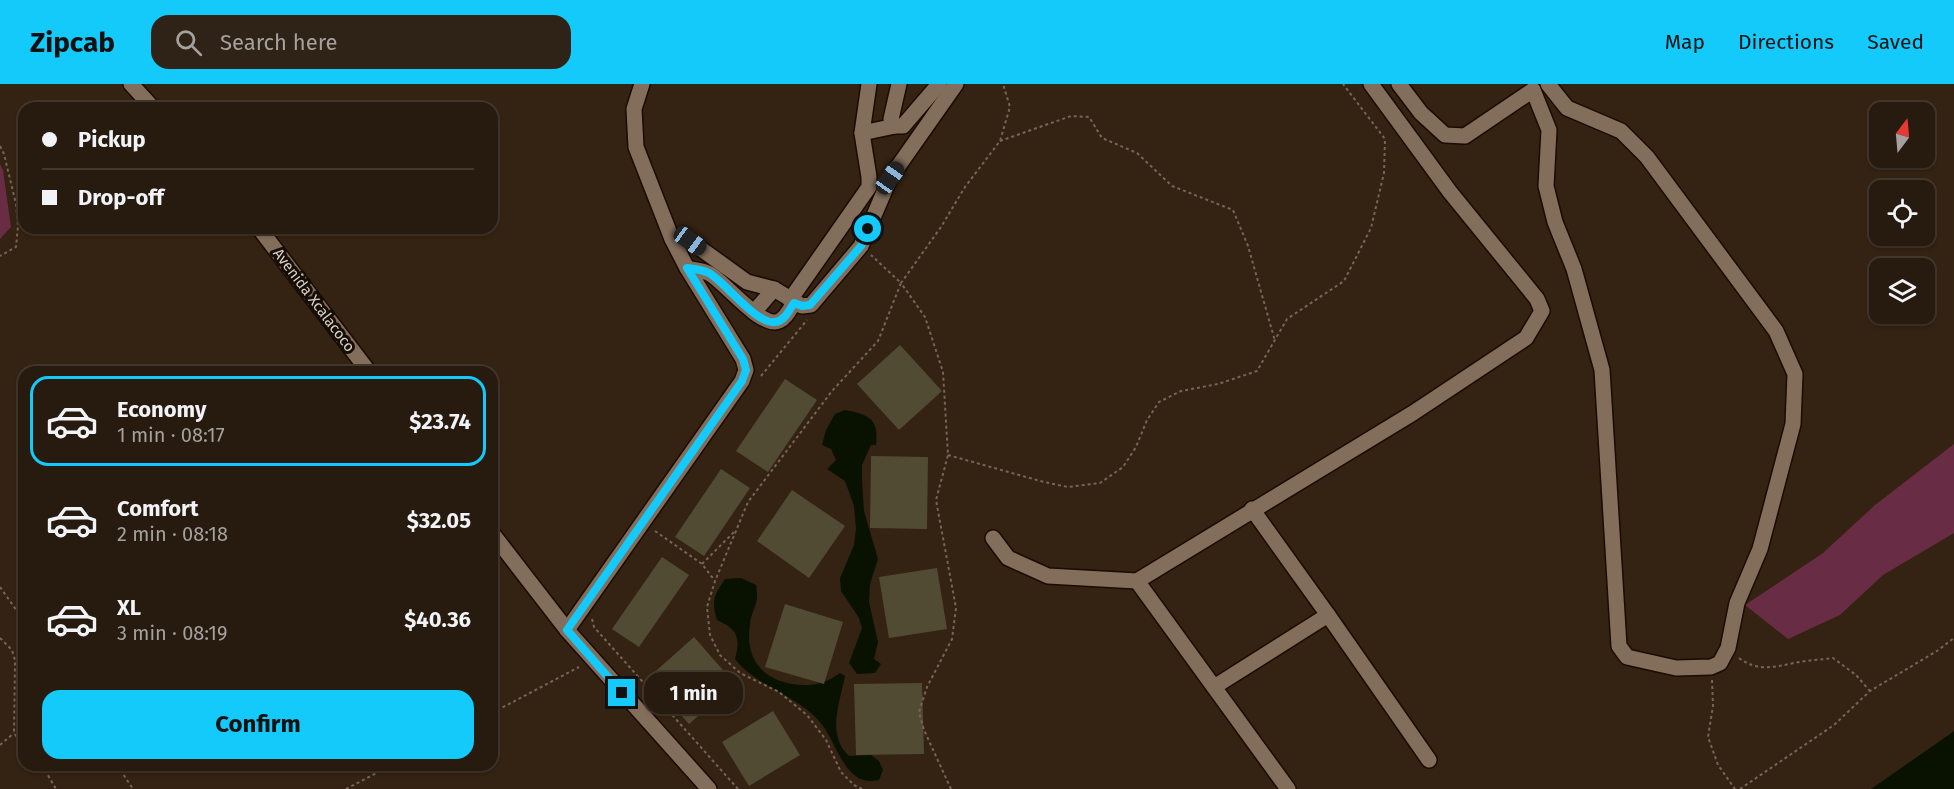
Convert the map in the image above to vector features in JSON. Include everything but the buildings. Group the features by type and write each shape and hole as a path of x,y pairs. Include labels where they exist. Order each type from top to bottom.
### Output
{"street":[{"path":"131,84 148,102"},
{"path":"567,630 742,381 746,370 743,359 687,268 672,239 636,147 634,109 642,84"},
{"path":"687,268 708,273 769,322 777,322 785,318 792,302 869,187 862,133 870,84"},
{"path":"895,126 891,119 899,84"},
{"path":"862,133 903,126 939,84"},
{"path":"672,239 690,241 747,282 774,289 802,306 810,305 861,246 890,178 957,84"},
{"path":"993,538 1008,558 1048,576 1137,581 1413,413 1526,338 1542,311 1537,299 1450,192 1371,84"},
{"path":"1399,84 1421,113 1445,135 1465,136 1541,86"},
{"path":"1541,86 1567,108 1621,130 1647,157 1776,331 1795,374 1793,424 1760,549 1737,603 1728,648 1720,663 1711,667 1676,668 1627,657 1619,646 1602,370 1574,268 1555,222 1546,186 1549,130 1541,86"},
{"name":"Avenida Xcalacoco","path":"264,234 364,366"},
{"path":"754,312 774,289"},
{"path":"1252,509 1429,760"},
{"path":"498,541 592,660 710,789"},
{"path":"1137,581 1288,789"},
{"path":"1214,687 1328,615"}],"path":[{"path":"862,789 854,785 841,772 826,740 807,715 780,693 740,673 720,655 710,635 707,607 715,581 748,502 832,391 878,341 901,282 941,227 965,187 1000,141 1010,107 1003,84"},
{"path":"948,455 1060,485 1100,483 1123,467 1159,402 1181,392 1218,384 1257,371 1287,319 1344,281 1371,228 1384,173 1385,139 1343,84"},
{"path":"1000,141 1071,116 1089,117 1102,138 1137,153 1172,186 1233,210 1248,246 1275,341"},
{"path":"0,146 16,204 18,226 16,247 0,255"},
{"path":"865,249 901,282 925,317 943,372 948,455 936,500 956,608 952,639 927,687 919,711 924,730 951,789"},
{"path":"756,381 807,320"},
{"path":"652,529 702,564 715,581"},
{"path":"702,564 736,530"},
{"path":"0,586 18,612"},
{"path":"595,611 591,618 594,627 738,789"},
{"path":"0,638 12,650 15,660 14,733 18,739"},
{"path":"1711,667 1713,706 1708,738 1718,765 1737,789 1834,725 1870,691 1937,651 1954,638"},
{"path":"1728,648 1746,663 1773,669 1795,663 1833,658 1856,675 1870,691"},
{"path":"498,710 592,660"},
{"path":"0,745 14,733"},
{"path":"46,771 56,789"},
{"path":"121,771 133,789"},
{"path":"346,789 380,771"}],"shaded area":[{"path":"0,164 3,170 11,227 0,239"},
{"path":"845,410 871,419 877,436 876,445 871,445 862,465 864,511 878,559 870,584 869,602 878,642 874,659 881,664 875,673 857,674 849,663 862,628 859,618 841,591 840,578 854,545 856,528 854,506 845,481 827,469 836,460 831,449 822,445 826,430 835,414"},
{"path":"1954,444 1954,533 1883,575 1840,615 1788,639 1745,605 1823,553 1875,505"},
{"path":"741,578 756,585 757,597 749,636 750,647 757,664 771,677 792,684 818,684 840,673 845,676 838,707 836,728 838,738 842,748 849,756 871,755 879,761 883,770 879,780 867,781 857,777 849,770 819,721 799,704 754,677 735,659 738,645 736,635 733,630 717,620 714,603 716,594 725,579"},
{"path":"1954,731 1954,789 1871,789 1950,734"}],"route":[{"path":"622,693 567,630 742,381 746,370 743,359 687,268 708,273 754,312 769,322 777,322 785,318 794,303 802,306 810,305 861,246 868,229"}]}
